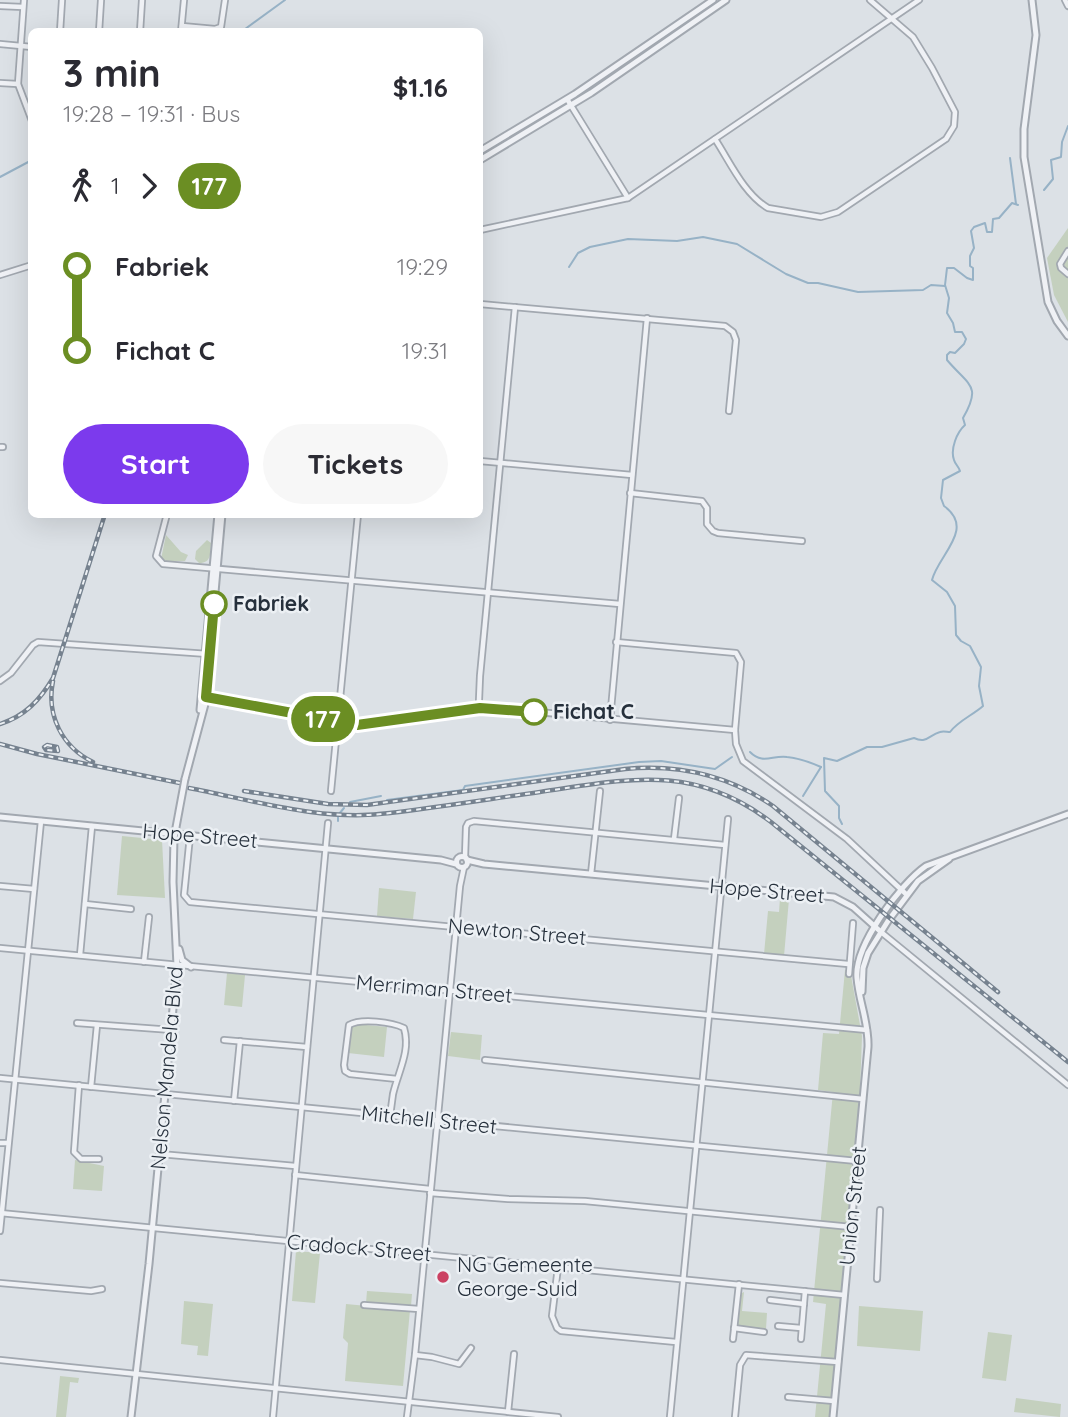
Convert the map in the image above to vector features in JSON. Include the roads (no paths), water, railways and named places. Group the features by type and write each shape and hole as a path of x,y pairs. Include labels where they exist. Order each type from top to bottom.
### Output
{"street":[{"path":"24,0 18,84 28,110"},
{"path":"60,28 62,0"},
{"path":"99,28 101,0"},
{"path":"140,28 142,0"},
{"path":"182,28 184,0"},
{"path":"218,28 221,27 225,0"},
{"path":"483,150 569,102 713,0"},
{"path":"483,158 726,0"},
{"path":"715,139 756,200 768,208 827,216 838,212 946,139 954,126 955,113 919,46 870,0"},
{"path":"483,229 628,198 919,0"},
{"path":"1032,0 1036,35 1024,129 1024,157 1048,302 1068,336"},
{"path":"1065,0 1068,6"},
{"path":"0,6 23,7"},
{"path":"0,44 28,47"},
{"path":"0,83 18,84"},
{"path":"569,102 628,198"},
{"path":"1068,251 1060,264 1068,274"},
{"path":"0,275 28,266"},
{"path":"483,303 724,326 733,332 736,340 729,411"},
{"path":"480,708 478,700 515,307"},
{"path":"610,720 647,318"},
{"path":"483,461 632,475"},
{"path":"631,493 702,501 707,508 707,524 718,533 802,541"},
{"path":"166,518 156,556 160,562 620,604"},
{"name":"Nelson Mandela Blvd","path":"131,1417 153,1228 177,966 174,838 183,786 200,722 220,518"},
{"path":"331,791 358,518"},
{"path":"616,642 733,651 739,655 741,662 735,730 739,755 748,766 847,839 907,895"},
{"path":"0,681 11,673 35,643 206,654"},
{"path":"203,696 357,725 480,708 735,730"},
{"path":"591,874 600,791"},
{"path":"674,839 679,798"},
{"path":"955,855 1068,814"},
{"name":"Hope Street","path":"0,817 834,897 853,907 1068,1085"},
{"path":"670,1417 728,818"},
{"path":"0,1231 41,821"},
{"path":"407,1417 468,823 481,821 725,845"},
{"path":"273,1417 328,823"},
{"path":"80,955 92,826"},
{"name":"Newton Street","path":"190,836 184,895 187,900 848,964"},
{"name":"Union Street","path":"833,1417 868,1030 862,995 864,963 878,929 901,890 926,866 955,855"},
{"name":"Union Street","path":"878,929 924,876 955,855"},
{"path":"0,886 34,889"},
{"path":"85,904 131,909"},
{"path":"144,962 149,917"},
{"path":"849,974 853,923"},
{"path":"176,940 182,960 191,967"},
{"name":"Merriman Street","path":"0,948 868,1030"},
{"path":"390,1116 405,1054 404,1028 392,1024 356,1021 351,1023 348,1028 345,1071 350,1074 397,1079"},
{"path":"77,1024 172,1030"},
{"path":"91,1087 97,1025"},
{"path":"224,1040 307,1048"},
{"path":"234,1101 240,1041"},
{"path":"485,1060 863,1098"},
{"name":"Mitchell Street","path":"0,1078 857,1161"},
{"path":"79,1086 74,1152 81,1160 99,1159"},
{"path":"0,1143 7,1143"},
{"path":"160,1154 295,1166"},
{"path":"295,1175 508,1199 585,1201 850,1227"},
{"path":"877,1279 880,1210"},
{"name":"Cradock Street","path":"1,1213 844,1295"},
{"path":"558,1267 552,1316 556,1328 676,1342"},
{"path":"0,1283 91,1291 102,1289"},
{"path":"733,1339 738,1284"},
{"path":"801,1339 805,1291"},
{"path":"770,1300 804,1304"},
{"path":"364,1304 419,1308"},
{"path":"778,1326 802,1328"},
{"path":"734,1328 764,1332"},
{"path":"415,1355 459,1364 471,1348"},
{"path":"508,1412 514,1354"},
{"path":"735,1417 740,1365 746,1355 838,1362"},
{"path":"0,1360 558,1417"},
{"path":"788,1396 834,1401"}],"waterway":[{"path":"246,28 285,0"},
{"path":"1044,190 1053,179 1051,160 1061,157 1062,142 1068,126"},
{"path":"1010,158 1016,204"},
{"path":"0,177 28,162"},
{"path":"842,824 839,806 825,791 824,758 837,761 867,747 882,747 914,738 925,740 940,732 950,732 983,706 979,686 981,667 970,646 956,635 955,606 947,592 932,580 956,533 953,515 944,506 941,498 943,480 960,471 953,456 954,446 965,425 963,418 972,399 967,381 947,360 947,355 950,352 955,353 966,339 962,332 955,332 947,313 949,298 945,285 947,268 954,268 973,280 970,256 974,248 971,231 974,227 985,223 987,232 992,232 993,219 999,218 1012,203 1018,205"},
{"path":"569,267 578,253 590,247 628,239 677,241 703,237 737,244 786,274 808,283 858,292 923,290 931,285 945,286"},
{"path":"750,752 759,758 791,758 821,767"},
{"path":"387,800 463,790 465,786 639,762 661,761 715,769 732,757"},
{"path":"803,796 821,767"},
{"path":"350,802 381,796"},
{"path":"339,814 344,808"}],"railway":[{"path":"0,724 17,717 31,706 53,678 104,518"},
{"path":"53,681 52,706 59,729 73,748 93,762"},
{"path":"0,744 180,783"},
{"path":"47,745 57,747 58,751 46,750 44,747 47,745"},
{"path":"244,791 328,804 367,805 625,769 664,768 702,774 738,786 773,806 998,992"},
{"path":"189,788 290,809 340,815 409,811 632,780 687,783 715,791 742,803 771,822 1068,1062"}],"place":[{"name":"Fabriek","path":"214,604"},
{"name":"Fichat C","path":"534,712"},
{"name":"NG Gemeente George-Suid","path":"443,1277"}]}
